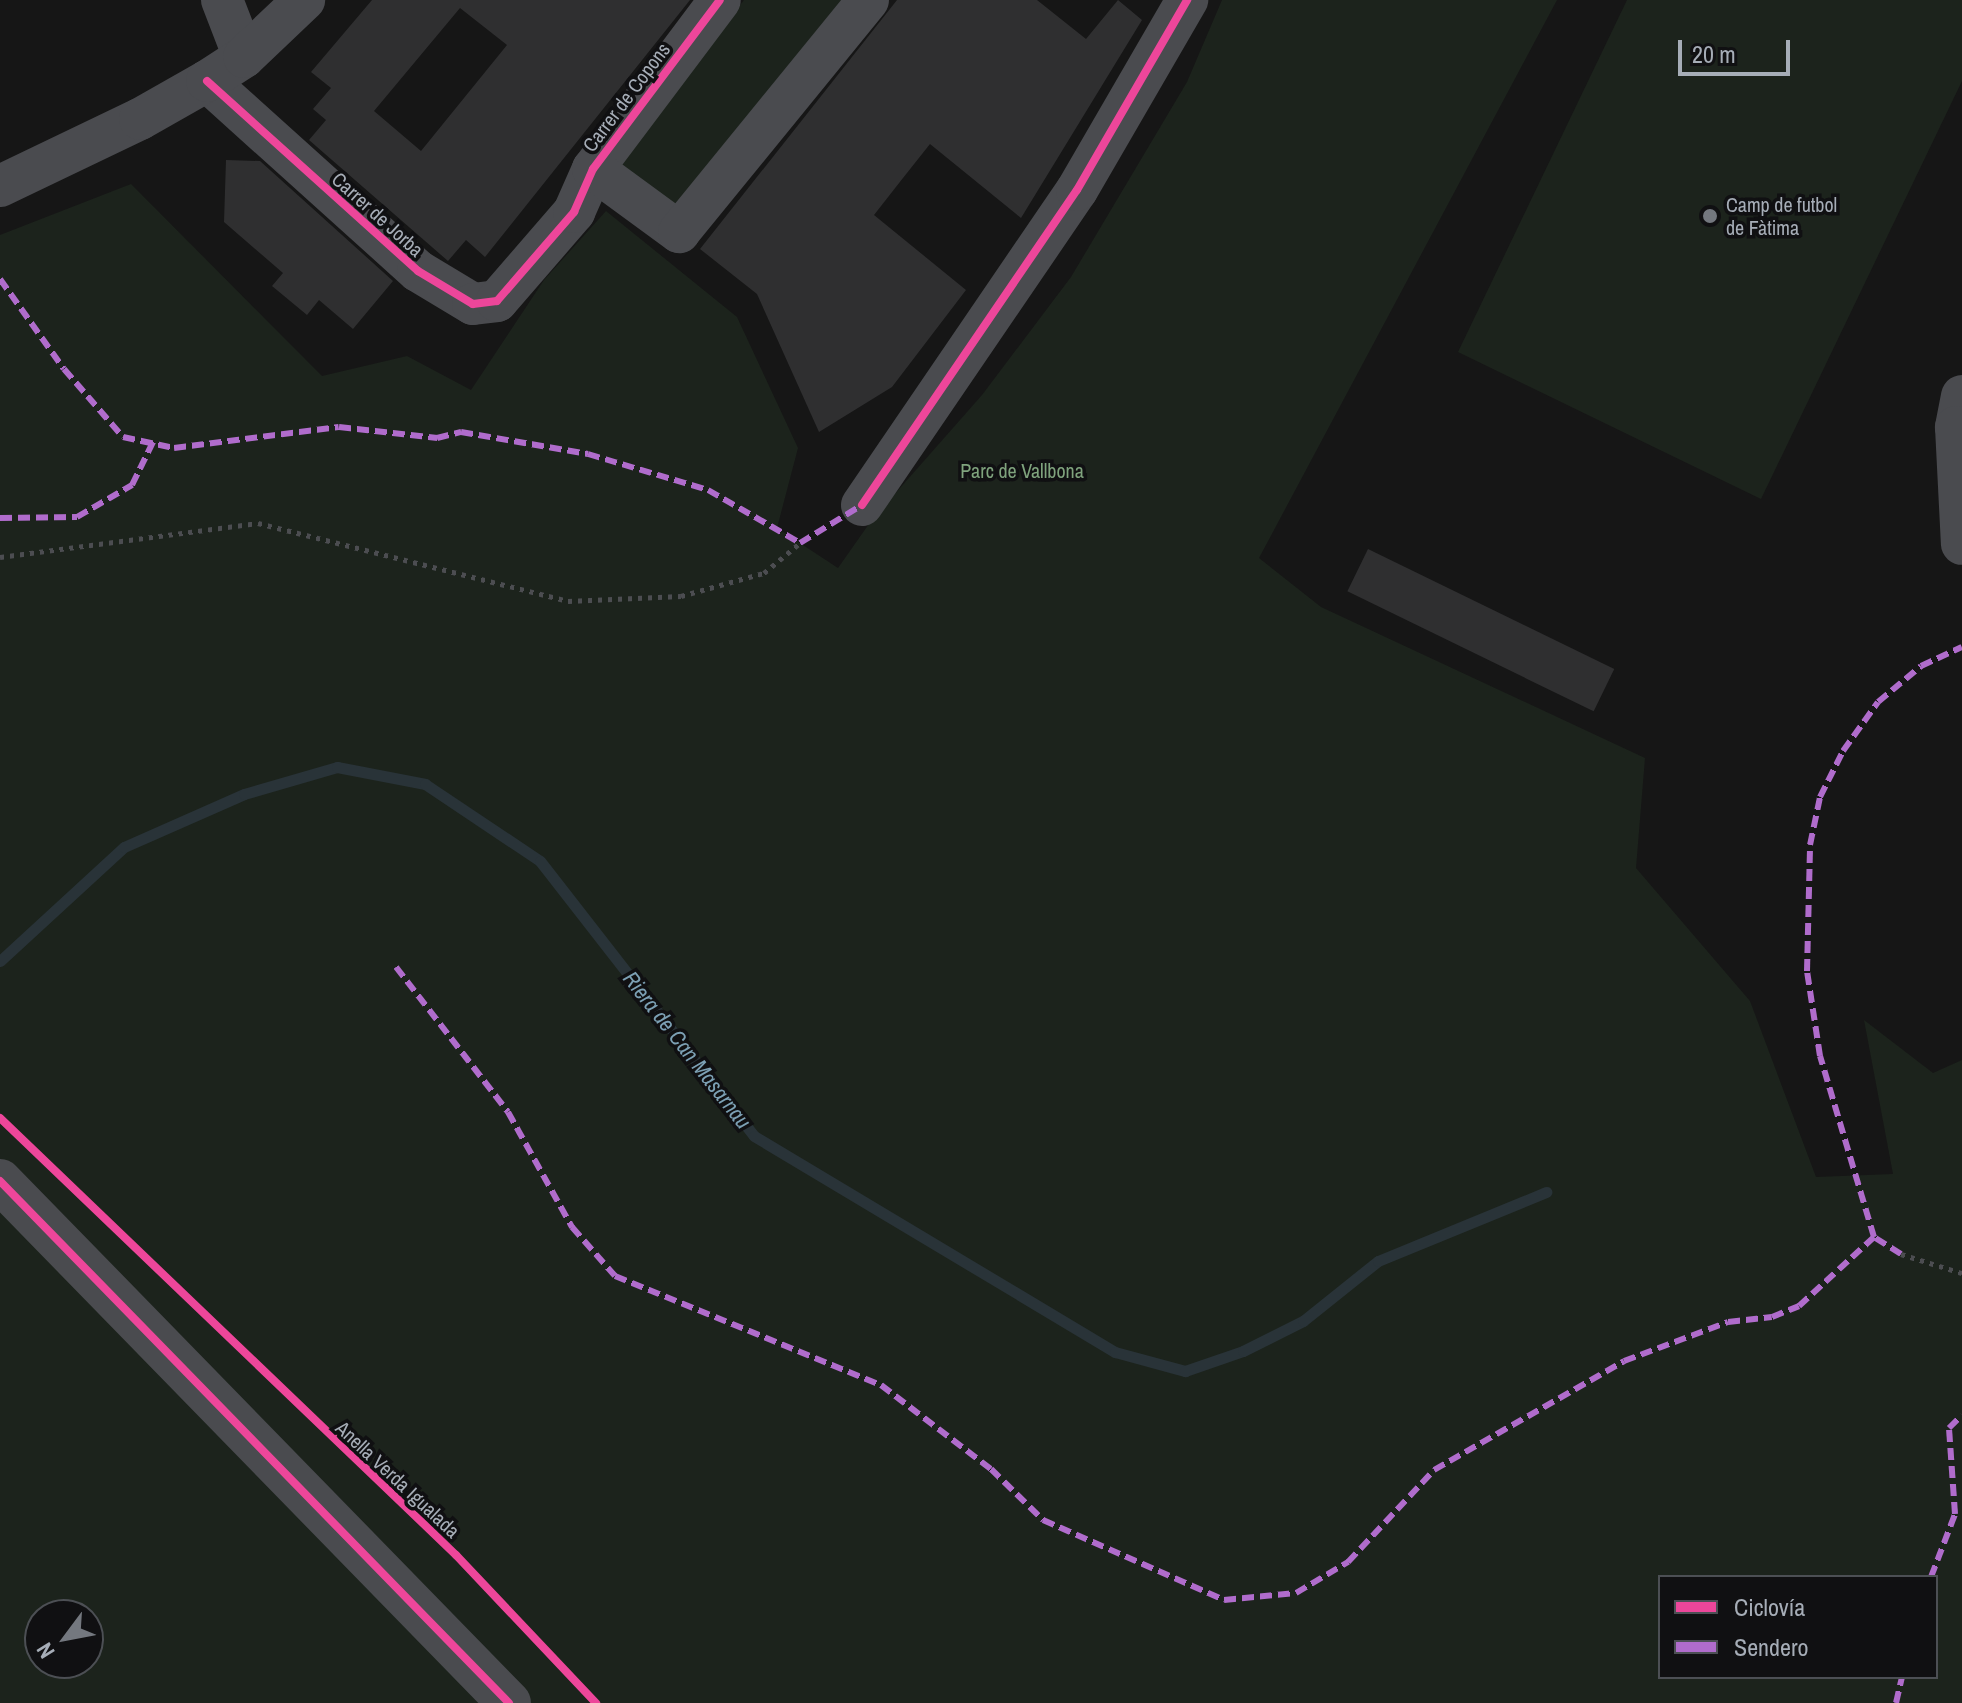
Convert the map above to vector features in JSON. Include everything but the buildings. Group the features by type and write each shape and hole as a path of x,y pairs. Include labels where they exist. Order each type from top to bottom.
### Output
{"street":[{"path":"222,0 244,57"},
{"path":"0,186 140,119 207,81 244,57 304,0"},
{"name":"Carrer de Copons","path":"538,257 574,212 593,169 720,0"},
{"name":"Carrer de Copons","path":"593,169 679,232 868,0"},
{"path":"862,505 1077,190 1187,0"},
{"name":"Carrer de Jorba","path":"207,81 418,271 453,295 473,304 497,301 538,257"},
{"path":"1962,396 1959,445 1962,544"},
{"path":"3,1184 509,1703"}],"path":[{"path":"0,557 258,523 568,601 681,596 764,573 800,543"},
{"path":"1901,1254 1962,1273"}],"green space":[{"path":"744,0 843,0 676,209 616,162"},
{"name":"Parc de Vallbona","path":"1222,0 1557,0 1259,558 1321,607 1645,758 1636,868 1750,1001 1816,1177 1893,1174 1864,1020 1933,1073 1962,1060 1962,1703 0,1703 0,235 131,184 322,376 407,356 471,390 544,280 606,211 737,317 798,448 777,528 838,568 871,521 982,395 1071,277 1187,82"},
{"name":"Camp de futbol de Fàtima","path":"1627,0 1962,0 1962,81 1761,499 1458,352"}],"waterway":[{"name":"Riera de Can Masarnau","path":"0,961 124,847 244,794 337,767 425,784 540,861 754,1136 1115,1352 1185,1371 1243,1351 1303,1321 1378,1261 1546,1192"}],"marked path":[{"path":"0,279 64,369 123,437 174,448 339,427 437,438 461,432 588,454 708,490 800,543 862,505"},
{"path":"0,518 77,517 132,485 153,442"},
{"path":"1901,1254 1874,1237 1820,1056 1807,971 1810,845 1820,797 1843,751 1878,702 1921,666 1962,647"},
{"path":"396,967 508,1112 572,1227 615,1276 881,1385 991,1469 1043,1520 1224,1600 1296,1593 1348,1562 1434,1470 1624,1361 1728,1322 1772,1317 1799,1306 1874,1237"},
{"path":"1932,1575 1955,1514 1949,1428 1962,1415"},
{"path":"1896,1703 1902,1679"}],"cycle path":[{"path":"207,81 418,271 473,304 497,301 574,212 593,169 720,0"},
{"path":"862,505 1077,190 1187,0"},
{"name":"Anella Verda Igualada","path":"0,1118 456,1555 596,1703"},
{"path":"0,1181 509,1703"}],"place":[{"name":"Camp de futbol de Fàtima","path":"1710,216"}]}
